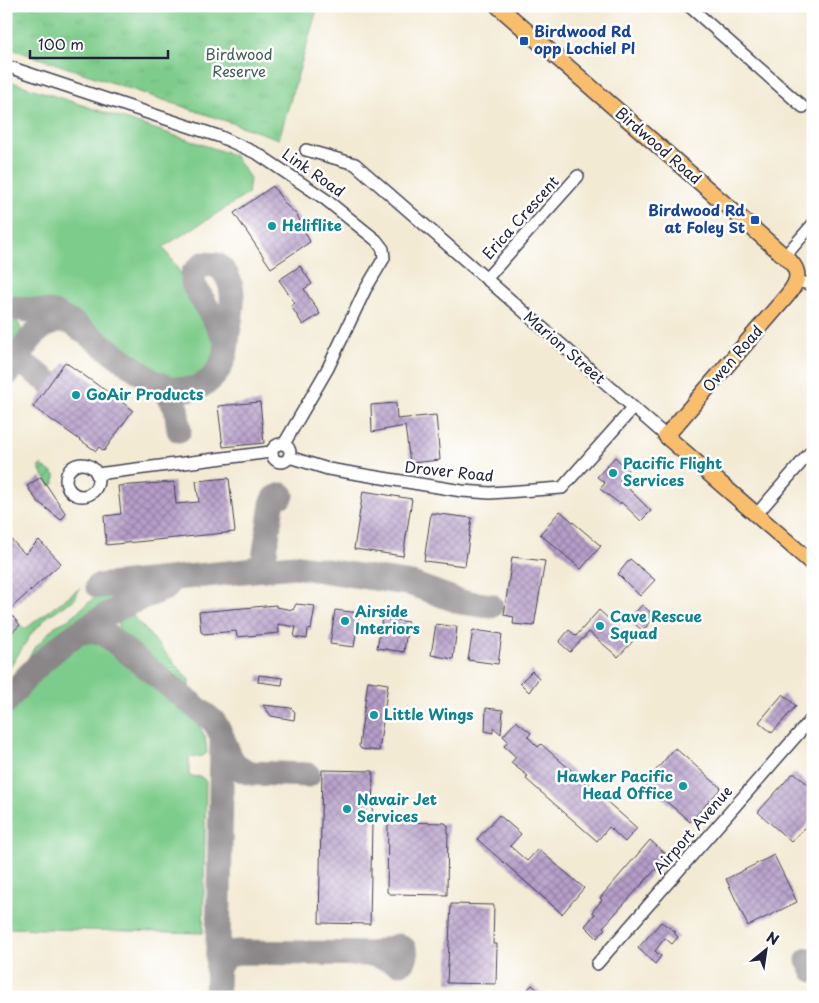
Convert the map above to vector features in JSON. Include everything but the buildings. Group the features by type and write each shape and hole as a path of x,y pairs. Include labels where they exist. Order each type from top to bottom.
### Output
{"main road":[{"name":"Birdwood Road","path":"498,6 785,256 797,270 797,281"},
{"name":"Owen Road","path":"666,436 786,297 797,281"},
{"name":"Marion Street","path":"666,436 813,564"}],"street":[{"path":"696,9 803,107"},
{"name":"Link Road","path":"6,66 249,148 325,199 380,244 384,258 365,290 328,368 284,444"},
{"name":"Marion Street","path":"306,150 355,164 666,436"},
{"name":"Erica Crescent","path":"486,279 578,176"},
{"path":"785,256 813,224"},
{"path":"797,281 813,285"},
{"name":"Drover Road","path":"289,457 328,469 462,491 490,493 562,488 634,408"},
{"path":"284,444 290,451 289,457 285,462 278,462 273,459 271,452 275,445 284,444"},
{"path":"756,515 813,449"},
{"path":"97,474 271,452"},
{"name":"Airport Avenue","path":"597,964 813,717"}],"green space":[{"name":"Birdwood Reserve","path":"6,6 318,6 279,139 6,47"},
{"path":"6,80 234,155 250,178 248,194 163,247 219,332 221,345 219,357 215,367 200,380 178,383 165,380 71,311 48,303 6,299"},
{"path":"6,314 19,324 21,337 6,363"},
{"path":"41,465 55,475 55,483 50,486 38,467"},
{"path":"80,588 75,599 49,615 31,634 6,674 6,638 20,625 25,629"},
{"path":"117,593 113,601 59,637 20,672 33,650 55,626 68,620 95,597"},
{"path":"130,612 189,680 189,688 122,635 118,628 119,621"},
{"path":"90,639 100,643 195,720 205,736 207,753 202,756 189,758 189,776 201,777 206,781 203,933 6,928 6,716 33,683 54,663 76,645"}],"taxiway":[{"path":"157,383 177,389 196,388 211,378 218,370 224,357 227,347 232,306 231,288 229,280 217,265 203,264 193,274 193,284 227,341"},
{"path":"6,307 54,313 75,325 163,389 176,407 179,430"},
{"path":"6,375 25,346 41,328 61,321 73,323"},
{"path":"17,359 50,383"},
{"path":"251,570 261,565 264,559 272,504 275,498 282,495"},
{"path":"98,586 294,566 412,584 461,602 491,606"},
{"path":"6,702 39,664 78,633 120,608 166,588"},
{"path":"78,633 92,630 105,634 213,721 222,735 232,759 243,770 251,773 308,775"},
{"path":"217,997 222,743"},
{"path":"218,969 223,959 235,952 372,954 398,946 404,949 406,955 404,960 399,963 372,954"},
{"path":"808,960 813,970"}],"place":[{"name":"Birdwood Rd opp Lochiel Pl","path":"524,41"},
{"name":"Birdwood Rd at Foley St","path":"755,220"},
{"name":"Heliflite","path":"272,226"},
{"name":"GoAir Products","path":"76,395"},
{"name":"Pacific Flight Services","path":"613,473"},
{"name":"Airside Interiors","path":"345,621"},
{"name":"Cave Rescue Squad","path":"600,626"},
{"name":"Little Wings","path":"374,715"},
{"name":"Hawker Pacific Head Office","path":"683,786"},
{"name":"Navair Jet Services","path":"347,809"}]}
